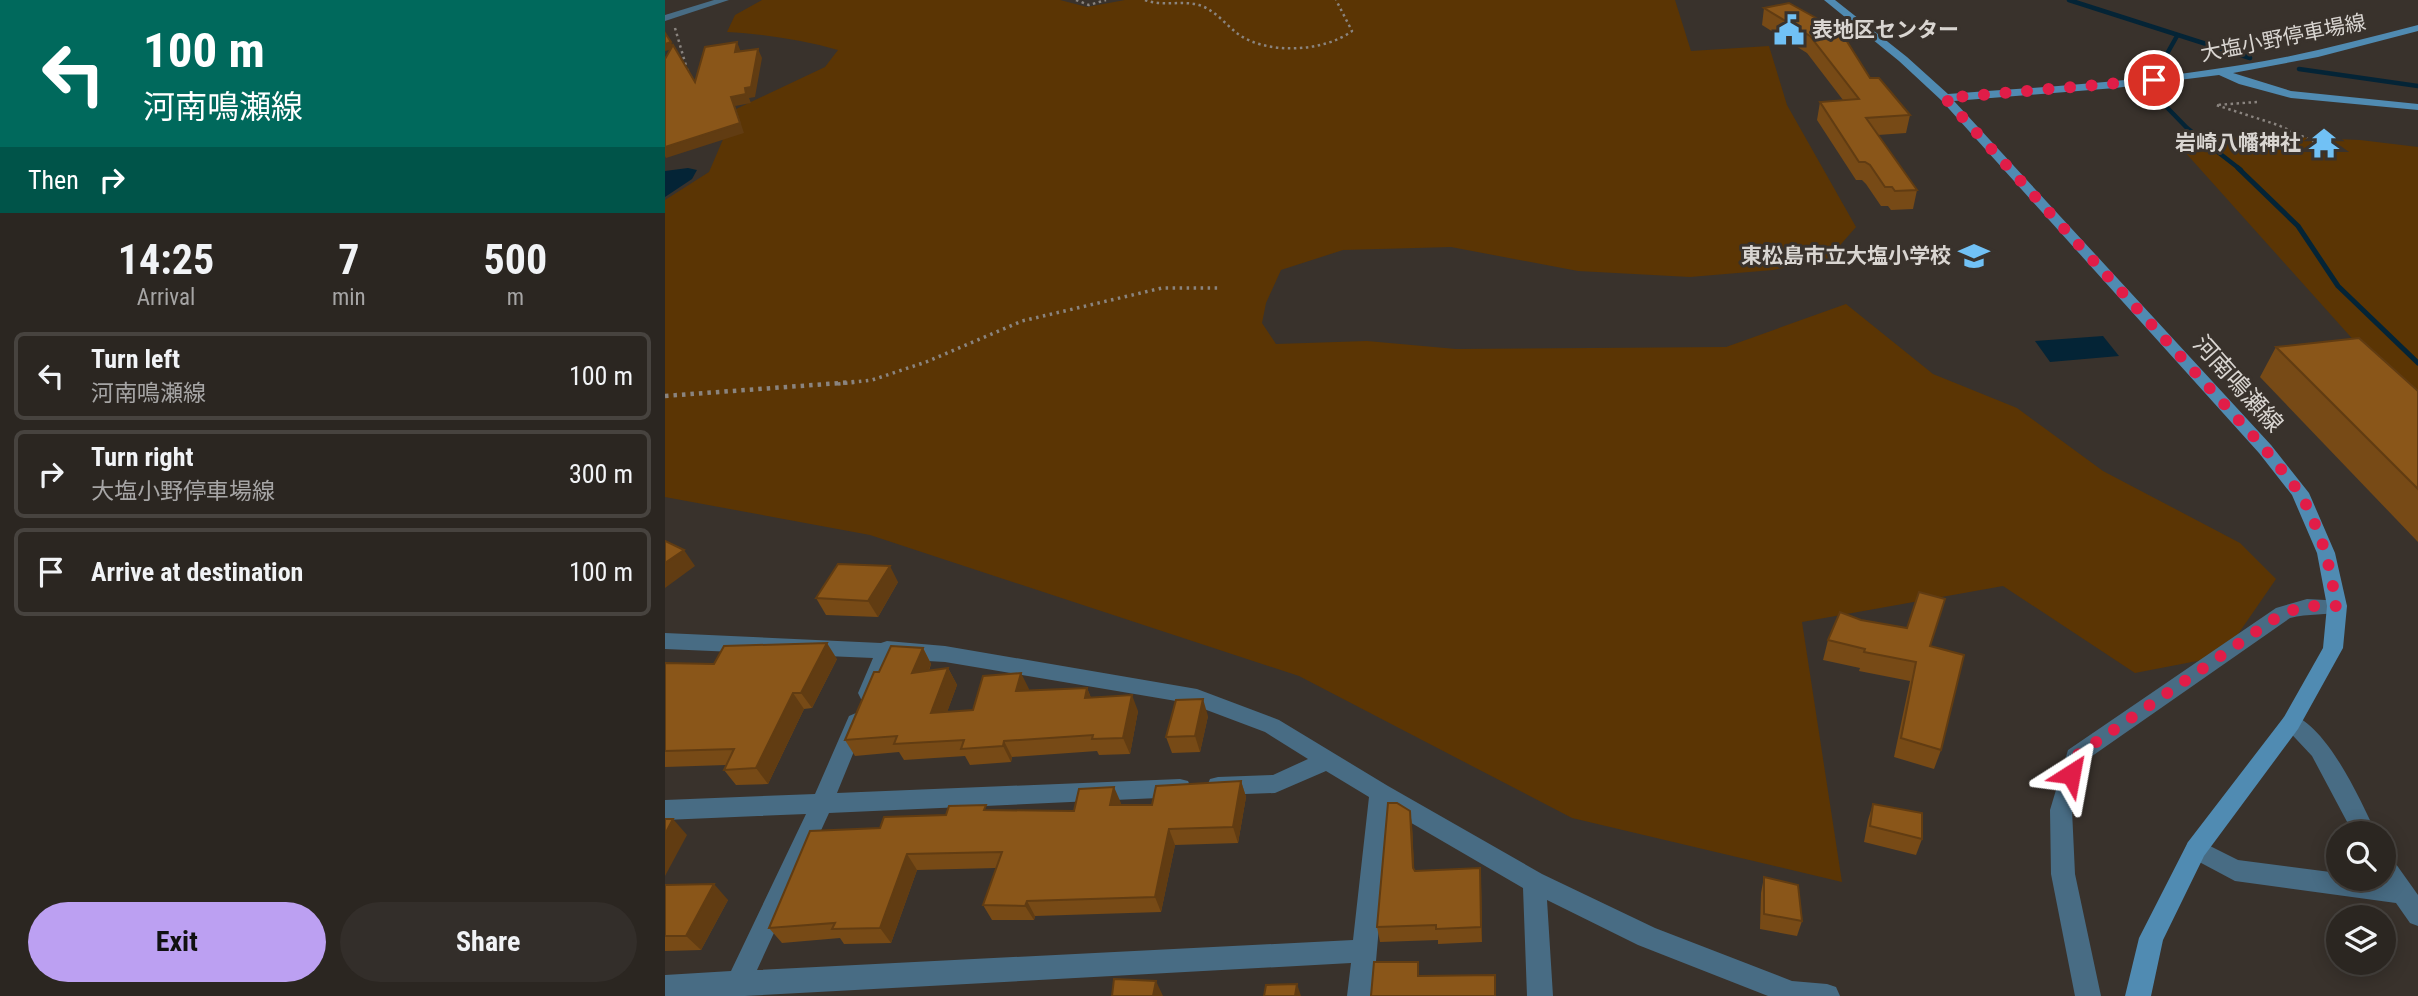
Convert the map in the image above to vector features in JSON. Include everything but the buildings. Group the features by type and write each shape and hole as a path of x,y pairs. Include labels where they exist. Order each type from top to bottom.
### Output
{"main road":[{"name":"河南鳴瀬線","path":"1829,0 1903,59 1945,98 2265,449 2300,493 2326,553 2337,606 2333,648 2291,723 2196,849 2151,938 2138,996"},
{"name":"大塩小野停車場線","path":"1945,98 2109,85 2221,72 2355,46 2418,28"},
{"path":"2221,72 2240,82 2277,92 2418,107"}],"street":[{"path":"670,18 724,0"},
{"path":"2088,996 2063,874 2061,810 2076,756 2283,613 2307,606 2337,606"},
{"path":"665,641 887,649 945,654 1190,695 1272,726 1380,793 1534,882 1659,942 1791,993 1827,996"},
{"path":"735,990 822,803 887,649"},
{"path":"2291,723 2320,750 2358,821"},
{"path":"665,810 1275,783 1329,760"},
{"path":"1360,996 1380,793"},
{"path":"2196,849 2235,870 2403,893"},
{"path":"1534,882 1540,996"},
{"path":"2396,883 2418,915"},
{"path":"665,987 735,990 1363,951"}],"path":[{"path":"1076,0 1089,5 1105,0"},
{"path":"1145,0 1161,5 1198,4 1224,18 1230,27 1254,42 1281,49 1336,41 1352,31 1336,0"},
{"path":"670,18 676,40 688,64 690,88"},
{"path":"2277,92 2280,101 2215,105 2278,125 2319,144"},
{"path":"665,396 796,388 872,380 926,362 1022,321 1162,288 1221,288"}],"shaded area":[{"path":"762,0 1060,0 1087,7 1125,0 1675,0 1691,51 1769,46 1787,105 1856,227 1828,259 1773,270 1690,277 1578,271 1451,247 1343,250 1281,270 1266,303 1262,323 1276,344 1367,341 1456,349 1726,347 1846,304 1933,374 2017,408 2103,471 2240,543 2276,579 2223,656 2135,673 2003,586 1802,622 1842,882 1572,818 1299,676 870,535 665,497 665,200 709,172 736,109 825,67 838,50 783,38 727,32 735,15"},
{"path":"2269,136 2360,140 2418,147 2418,412 2175,141"}],"water":[{"path":"688,168 697,170 692,179 665,197 665,171"},
{"path":"2103,336 2119,356 2050,362 2035,341"}],"waterway":[{"path":"2069,0 2250,58"},
{"path":"2155,75 2177,36"},
{"path":"2299,69 2418,86"},
{"path":"2151,91 2187,128 2241,170"},
{"path":"2238,168 2298,226 2338,286 2418,363"}],"place":[{"name":"表地区センター","path":"1789,30"},
{"name":"岩崎八幡神社","path":"2324,143"},
{"name":"東松島市立大塩小学校","path":"1974,256"}],"route":[{"path":"2071,774 2076,756 2283,613 2307,606 2337,606 2326,553 2300,493 2265,449 1945,98 2154,80"}]}
